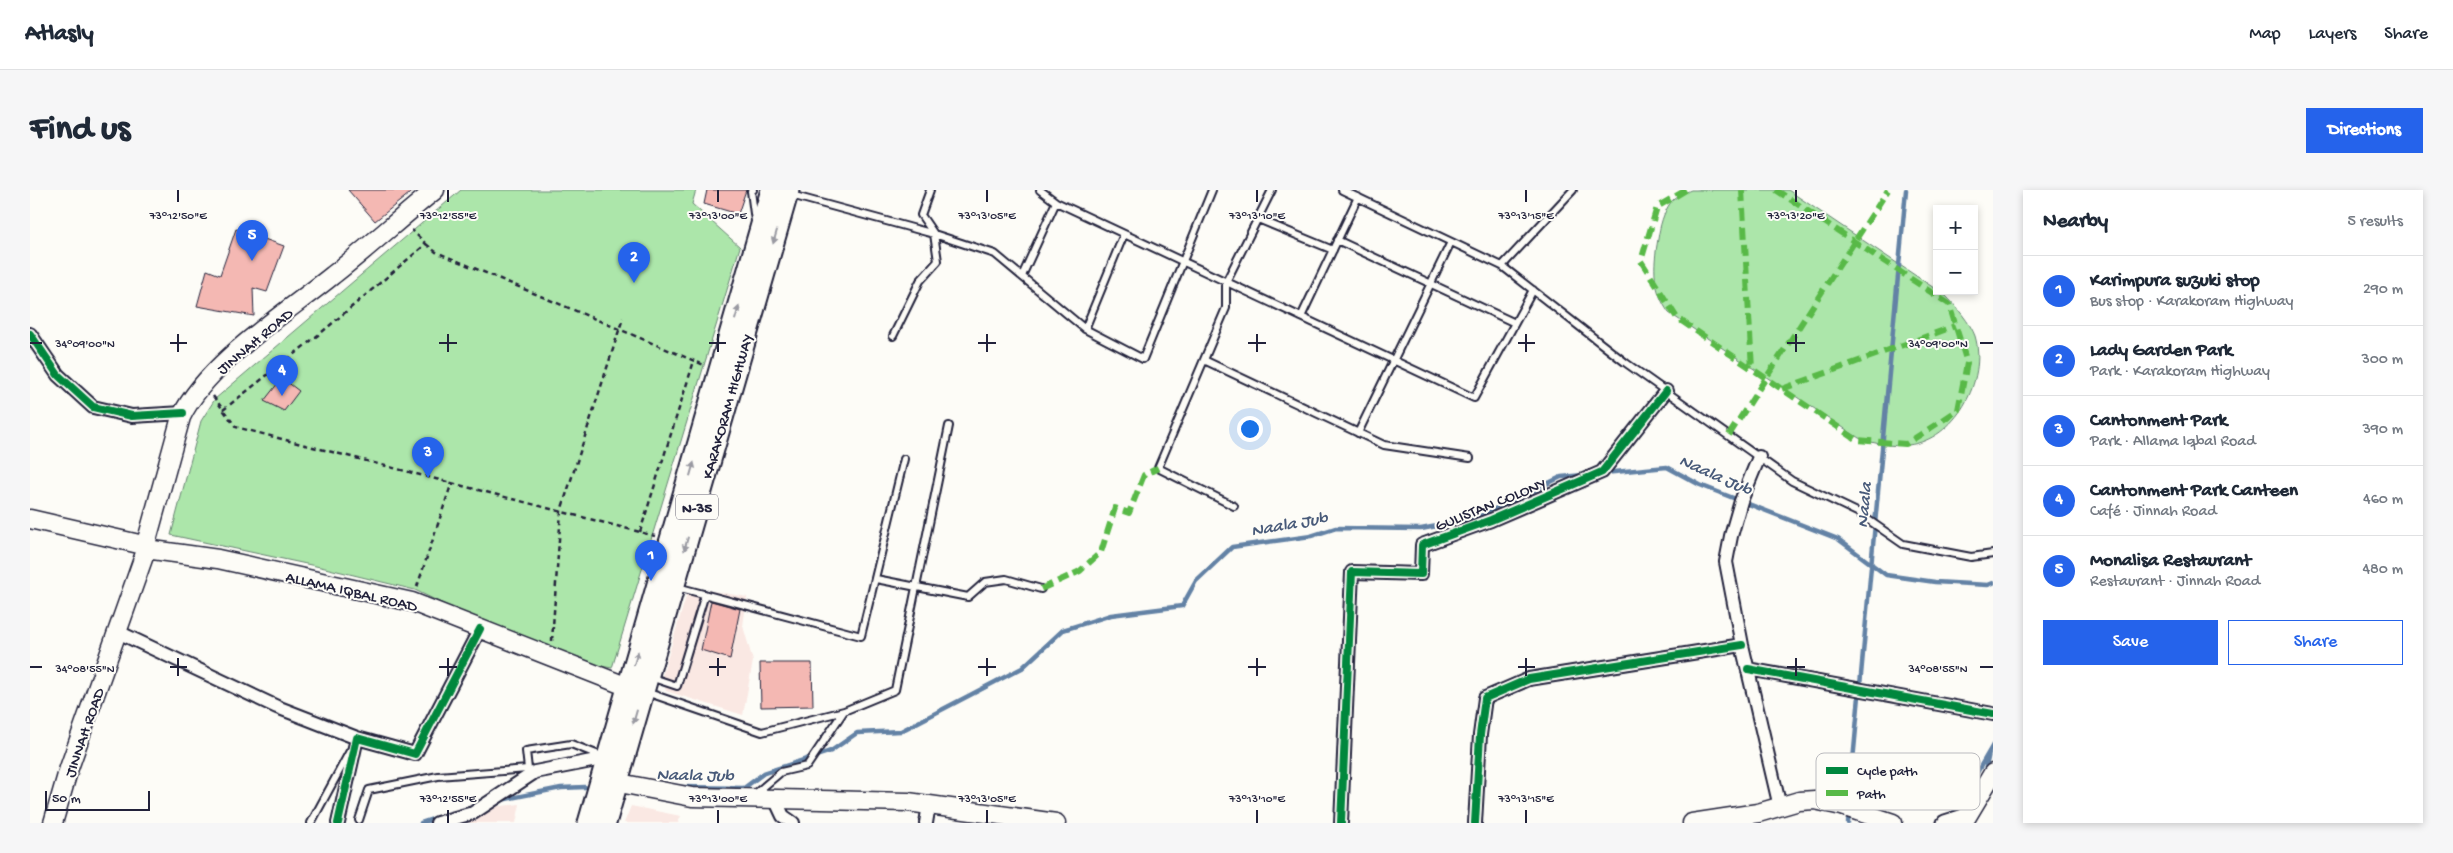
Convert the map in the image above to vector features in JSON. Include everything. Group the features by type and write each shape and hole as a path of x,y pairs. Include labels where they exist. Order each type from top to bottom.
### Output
{"highway":[{"name":"KARAKORAM HIGHWAY","path":"589,823 609,782 639,684 758,240 783,192"},
{"name":"KARAKORAM HIGHWAY","path":"605,823 609,782 608,758 639,684 673,586 783,192"}],"main road":[{"name":"JINNAH ROAD","path":"53,823 69,768 146,548 183,413 190,399 224,362 336,273 435,190"},
{"name":"ALLAMA IQBAL ROAD","path":"30,519 146,548 218,559 412,602 551,657 639,684"},
{"path":"1980,795 1990,778"},
{"path":"609,782 692,797 866,800 929,805 976,817 1056,823"},
{"path":"1692,823 1758,813 1799,801 1816,800"},
{"path":"1854,810 1893,823"}],"street":[{"path":"30,334 58,375 93,407 132,416 183,413"},
{"name":"GULISTAN COLONY","path":"1341,823 1352,572 1421,574 1422,545 1491,520 1602,472 1666,392"},
{"path":"1759,457 1739,510 1726,562 1742,646 1780,807"},
{"path":"118,632 277,707 357,738 415,754 480,629"},
{"path":"1474,823 1480,735 1485,698 1529,679 1742,646"},
{"path":"1748,669 1993,714"},
{"path":"338,823 357,738"},
{"path":"439,823 473,813 535,772 608,758"},
{"path":"774,799 783,816 793,823"},
{"path":"926,823 929,805"},
{"path":"1945,823 1968,816"}],"lane":[{"path":"753,190 751,191 758,240"},
{"path":"893,336 920,281 938,262 934,234 922,214 930,190"},
{"path":"1040,190 1056,202 1474,398 1532,290"},
{"path":"783,192 934,234 995,254 1085,329 1143,359 1212,190"},
{"path":"1234,506 1158,468 1226,308 1226,282 1272,190"},
{"path":"1342,190 1502,266 1626,364 1792,481 1857,512 1903,544 1971,557 1993,554"},
{"path":"1502,266 1573,190"},
{"path":"1301,317 1358,197"},
{"path":"1022,276 1056,202"},
{"path":"1258,219 1333,250"},
{"path":"1085,329 1124,234"},
{"path":"1337,240 1515,323"},
{"path":"1358,433 1451,242"},
{"path":"1204,360 1384,445 1470,458"},
{"path":"639,684 762,732 844,711 895,690 949,426"},
{"path":"673,586 861,636 904,459"},
{"path":"876,579 968,597 985,582 1006,579 1041,588"},
{"path":"639,684 677,686 705,594"},
{"path":"751,798 781,772 807,766 844,711"},
{"path":"312,823 357,738"},
{"path":"359,820 369,790 438,776 528,770 526,751 571,744 608,758"}],"path":[{"path":"402,216 413,232 436,252 704,365"},
{"path":"223,410 322,332 426,244"},
{"path":"551,657 561,511 623,318"},
{"path":"640,532 694,361"},
{"path":"205,383 236,427 653,535"},
{"path":"416,590 452,482"}],"shaded area":[{"path":"689,587 747,597 743,626 753,661 743,715 666,691 662,676"},
{"path":"520,804 516,823 438,823 482,808"},
{"path":"631,806 681,816 678,823 624,823"}],"green space":[{"path":"461,190 696,190 692,204 740,247 612,668 551,657 415,590 325,568 171,535 201,421 215,399"},
{"path":"1691,190 1788,190 1933,287 1933,295 1946,296 1973,331 1978,353 1977,371 1972,389 1964,405 1953,420 1940,432 1925,441 1908,445 1895,446 1859,438 1669,313 1659,295 1655,278 1655,259 1664,215 1668,206 1677,197"}],"building":[{"path":"348,190 414,190 375,221"},
{"path":"707,190 746,190 738,214 704,204"},
{"path":"236,229 284,246 267,292 253,288 254,316 197,306 207,270 220,275"},
{"path":"282,378 299,391 284,411 264,401"},
{"path":"711,601 740,609 730,659 701,650"},
{"path":"760,663 812,663 813,706 761,707"}],"waterway":[{"name":"Naala","path":"1854,753 1906,190"},
{"name":"Naala Jub","path":"1604,473 1667,467 1700,485 1838,539 1886,575 1935,582 1988,585 1993,583"},
{"name":"Naala Jub","path":"681,787 744,788 764,773 831,751 857,733 901,731 1022,668 1063,630 1111,615 1182,606 1196,581 1232,547 1311,536 1336,528 1421,529 1474,519 1561,477 1584,475"},
{"name":"Naala","path":"1980,767 1993,745"},
{"name":"Naala","path":"1985,772 1989,753"},
{"name":"Naala Jub","path":"501,800 561,788 585,787"},
{"name":"Naala","path":"1951,817 1955,810"},
{"name":"Naala","path":"1848,823 1849,812"},
{"name":"Naala Jub","path":"421,823 436,818"}],"marked path":[{"path":"1686,190 1657,207 1641,261 1677,318 1857,440 1906,444 1958,410 1967,363 1949,304 1776,190"},
{"path":"1742,190 1752,369"},
{"path":"1729,435 1888,190"},
{"path":"1782,389 1955,326"},
{"path":"1041,589 1080,571 1101,552 1115,508 1129,513 1144,475 1158,468"}],"cycle path":[{"path":"30,334 58,375 93,407 132,416 183,413"},
{"path":"1341,823 1352,572 1421,574 1422,545 1491,520 1602,472 1666,391"},
{"path":"338,823 357,738 415,754 480,629"},
{"path":"1475,823 1480,735 1485,698 1529,679 1742,645"},
{"path":"1748,669 1993,714"}],"place":[{"name":"Monalisa Restaurant","path":"252,261"},
{"name":"Lady Garden Park","path":"634,283"},
{"name":"Cantonment Park Canteen","path":"282,396"},
{"name":"Cantonment Park","path":"428,478"},
{"name":"Karimpura suzuki stop","path":"651,581"}]}
